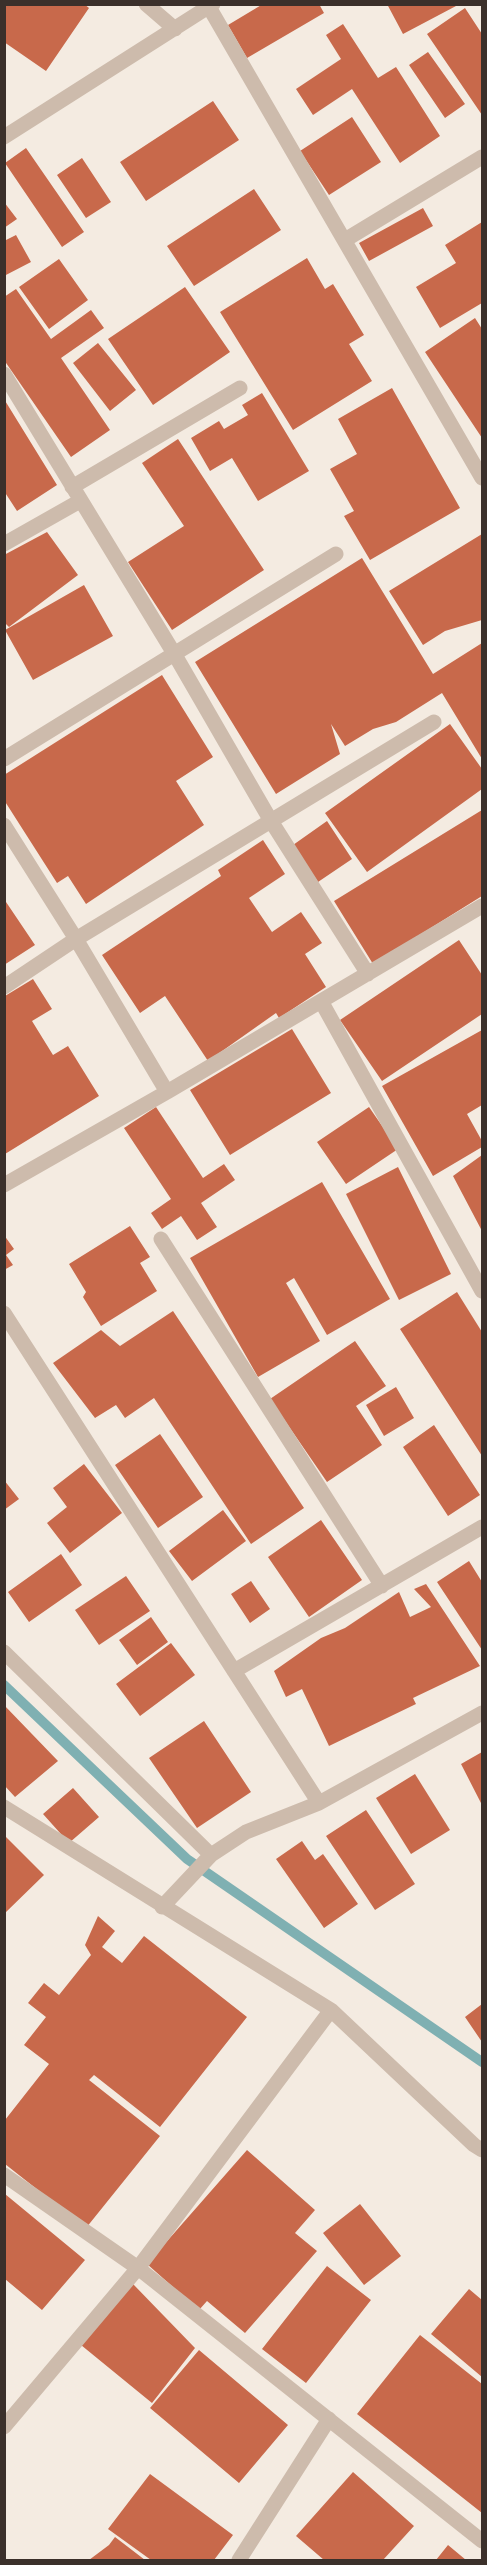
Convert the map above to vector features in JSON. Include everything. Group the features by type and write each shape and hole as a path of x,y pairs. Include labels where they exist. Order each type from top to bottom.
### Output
{"street":[{"path":"146,4 175,29"},
{"path":"4,136 211,6 345,240 477,456 483,478"},
{"path":"345,240 483,157"},
{"path":"4,374 176,655 271,821 368,974"},
{"path":"72,487 240,388"},
{"path":"4,544 80,501"},
{"path":"4,759 176,655 336,554"},
{"path":"4,987 76,939 434,722"},
{"path":"4,825 76,939 167,1092"},
{"path":"4,1185 483,906"},
{"path":"321,1001 483,1291"},
{"path":"161,1239 382,1587"},
{"path":"4,1313 319,1803"},
{"path":"234,1671 483,1527"},
{"path":"4,1652 211,1855"},
{"path":"162,1907 211,1855 246,1832 319,1803 483,1713"},
{"path":"4,1807 331,2010 474,2145 483,2150"},
{"path":"4,2427 138,2268 331,2010"},
{"path":"4,2175 138,2268 483,2541"},
{"path":"240,2560 329,2419"}],"building":[{"path":"4,4 84,4 89,8 46,71 4,42"},
{"path":"263,4 319,4 324,13 247,58 228,25"},
{"path":"387,4 455,4 456,6 403,34"},
{"path":"465,8 482,34 482,115 427,34"},
{"path":"343,24 378,78 396,67 440,136 400,163 352,89 313,115 296,89 341,59 326,35"},
{"path":"428,52 465,104 445,118 409,65"},
{"path":"213,101 239,140 146,201 120,162"},
{"path":"352,117 381,162 329,195 300,151"},
{"path":"26,148 84,232 62,247 5,163"},
{"path":"82,158 111,202 86,218 57,175"},
{"path":"254,189 281,230 194,286 167,246"},
{"path":"4,202 17,219 4,228"},
{"path":"423,208 433,226 369,261 359,243"},
{"path":"482,222 482,303 440,328 416,287 456,263 445,245"},
{"path":"16,235 31,262 4,276 4,241"},
{"path":"307,258 325,289 333,284 364,335 349,344 372,381 293,430 220,312"},
{"path":"59,259 88,300 49,329 19,287"},
{"path":"185,287 230,352 153,405 108,339"},
{"path":"16,289 51,339 91,310 104,328 61,358 110,430 71,457 4,360 4,297"},
{"path":"475,318 482,329 482,438 425,352"},
{"path":"98,343 136,390 110,411 73,363"},
{"path":"392,388 460,508 370,560 344,516 354,511 330,469 357,454 338,419"},
{"path":"262,393 309,471 258,501 232,458 210,471 191,438 219,421 224,429 248,415 242,405"},
{"path":"4,399 57,485 17,511 4,491"},
{"path":"178,439 264,570 172,630 128,562 184,526 142,463"},
{"path":"47,532 78,575 9,627 4,622 4,555"},
{"path":"482,534 482,620 445,631 423,645 389,591"},
{"path":"362,558 433,674 482,643 482,759 442,693 396,722 373,729 345,746 331,724 340,754 276,794 195,662"},
{"path":"84,585 113,636 33,680 5,630"},
{"path":"162,675 213,757 176,781 204,825 86,904 68,876 57,883 4,800 4,775"},
{"path":"450,724 482,769 482,789 367,872 325,813"},
{"path":"482,810 482,896 373,964 334,901"},
{"path":"327,821 352,859 318,882 293,845"},
{"path":"263,840 285,874 249,898 272,932 301,912 322,943 305,954 326,987 279,1018 276,1013 208,1061 165,996 140,1013 102,955 221,876 218,870"},
{"path":"4,899 35,945 4,965"},
{"path":"459,940 482,975 482,1014 382,1081 340,1020"},
{"path":"33,979 52,1009 32,1021 53,1055 68,1046 99,1096 5,1154 5,996"},
{"path":"292,1029 331,1093 230,1155 190,1090"},
{"path":"482,1030 482,1105 467,1114 482,1141 482,1147 433,1176 382,1086"},
{"path":"156,1107 203,1178 224,1164 235,1180 201,1203 217,1227 197,1240 181,1216 162,1229 151,1213 171,1199 124,1128"},
{"path":"369,1107 398,1149 346,1184 317,1142"},
{"path":"482,1155 482,1231 453,1176"},
{"path":"398,1167 451,1274 399,1300 346,1194"},
{"path":"322,1182 390,1299 327,1335 294,1278 286,1283 320,1341 258,1377 190,1258"},
{"path":"130,1226 150,1257 140,1263 157,1291 101,1326 83,1297 86,1292 69,1264"},
{"path":"4,1235 14,1249 6,1255 13,1265 4,1270"},
{"path":"457,1292 482,1332 482,1456 400,1329"},
{"path":"173,1311 304,1508 251,1544 154,1398 125,1418 116,1405 95,1418 53,1363 101,1330 120,1346"},
{"path":"355,1341 386,1386 356,1406 382,1445 327,1482 270,1399"},
{"path":"396,1387 414,1418 384,1436 366,1405"},
{"path":"434,1425 480,1495 448,1516 403,1447"},
{"path":"160,1434 203,1497 158,1528 115,1465"},
{"path":"84,1464 122,1513 70,1553 47,1523 67,1507 53,1488"},
{"path":"4,1480 19,1499 4,1510"},
{"path":"223,1510 246,1541 192,1581 169,1551"},
{"path":"321,1520 362,1580 309,1617 268,1557"},
{"path":"61,1554 82,1585 29,1622 8,1592"},
{"path":"469,1561 482,1582 482,1650 437,1582"},
{"path":"126,1576 150,1611 99,1645 75,1610"},
{"path":"251,1581 270,1609 250,1623 231,1594"},
{"path":"426,1584 480,1666 413,1698 416,1704 329,1746 302,1689 286,1697 274,1671 321,1638 345,1628 399,1592 410,1617 431,1607 414,1589"},
{"path":"151,1617 168,1642 137,1665 119,1640"},
{"path":"171,1643 195,1675 140,1716 116,1684"},
{"path":"4,1705 58,1761 15,1797 4,1785"},
{"path":"204,1721 251,1792 197,1828 149,1758"},
{"path":"482,1752 482,1805 461,1764"},
{"path":"415,1774 450,1830 411,1854 376,1798"},
{"path":"73,1788 99,1817 69,1843 43,1814"},
{"path":"366,1810 415,1884 375,1910 326,1836"},
{"path":"4,1835 44,1875 4,1914"},
{"path":"302,1841 315,1860 323,1854 358,1904 324,1928 276,1859"},
{"path":"98,1916 115,1931 102,1947 122,1963 144,1936 247,2017 160,2127 94,2075 89,2080 160,2136 86,2228 5,2164 5,2120 49,2064 24,2045 46,2017 28,2003 44,1983 59,1995 91,1955 85,1945"},
{"path":"482,2004 482,2042 465,2017"},
{"path":"247,2150 315,2210 295,2233 317,2251 245,2333 207,2301 199,2310 147,2264"},
{"path":"5,2194 85,2260 42,2310 5,2279"},
{"path":"360,2204 401,2256 364,2285 323,2233"},
{"path":"327,2266 371,2300 306,2383 262,2349"},
{"path":"133,2284 195,2348 152,2403 81,2345"},
{"path":"469,2289 482,2300 482,2377 431,2334"},
{"path":"420,2335 482,2384 482,2513 357,2414"},
{"path":"199,2350 288,2425 239,2483 150,2408"},
{"path":"353,2472 414,2526 383,2560 324,2560 296,2536"},
{"path":"150,2474 233,2535 214,2560 151,2560 108,2529"},
{"path":"115,2537 145,2560 89,2560 109,2545"},
{"path":"448,2545 466,2560 436,2560"}],"waterway":[{"path":"4,1685 187,1859 482,2062"}]}
